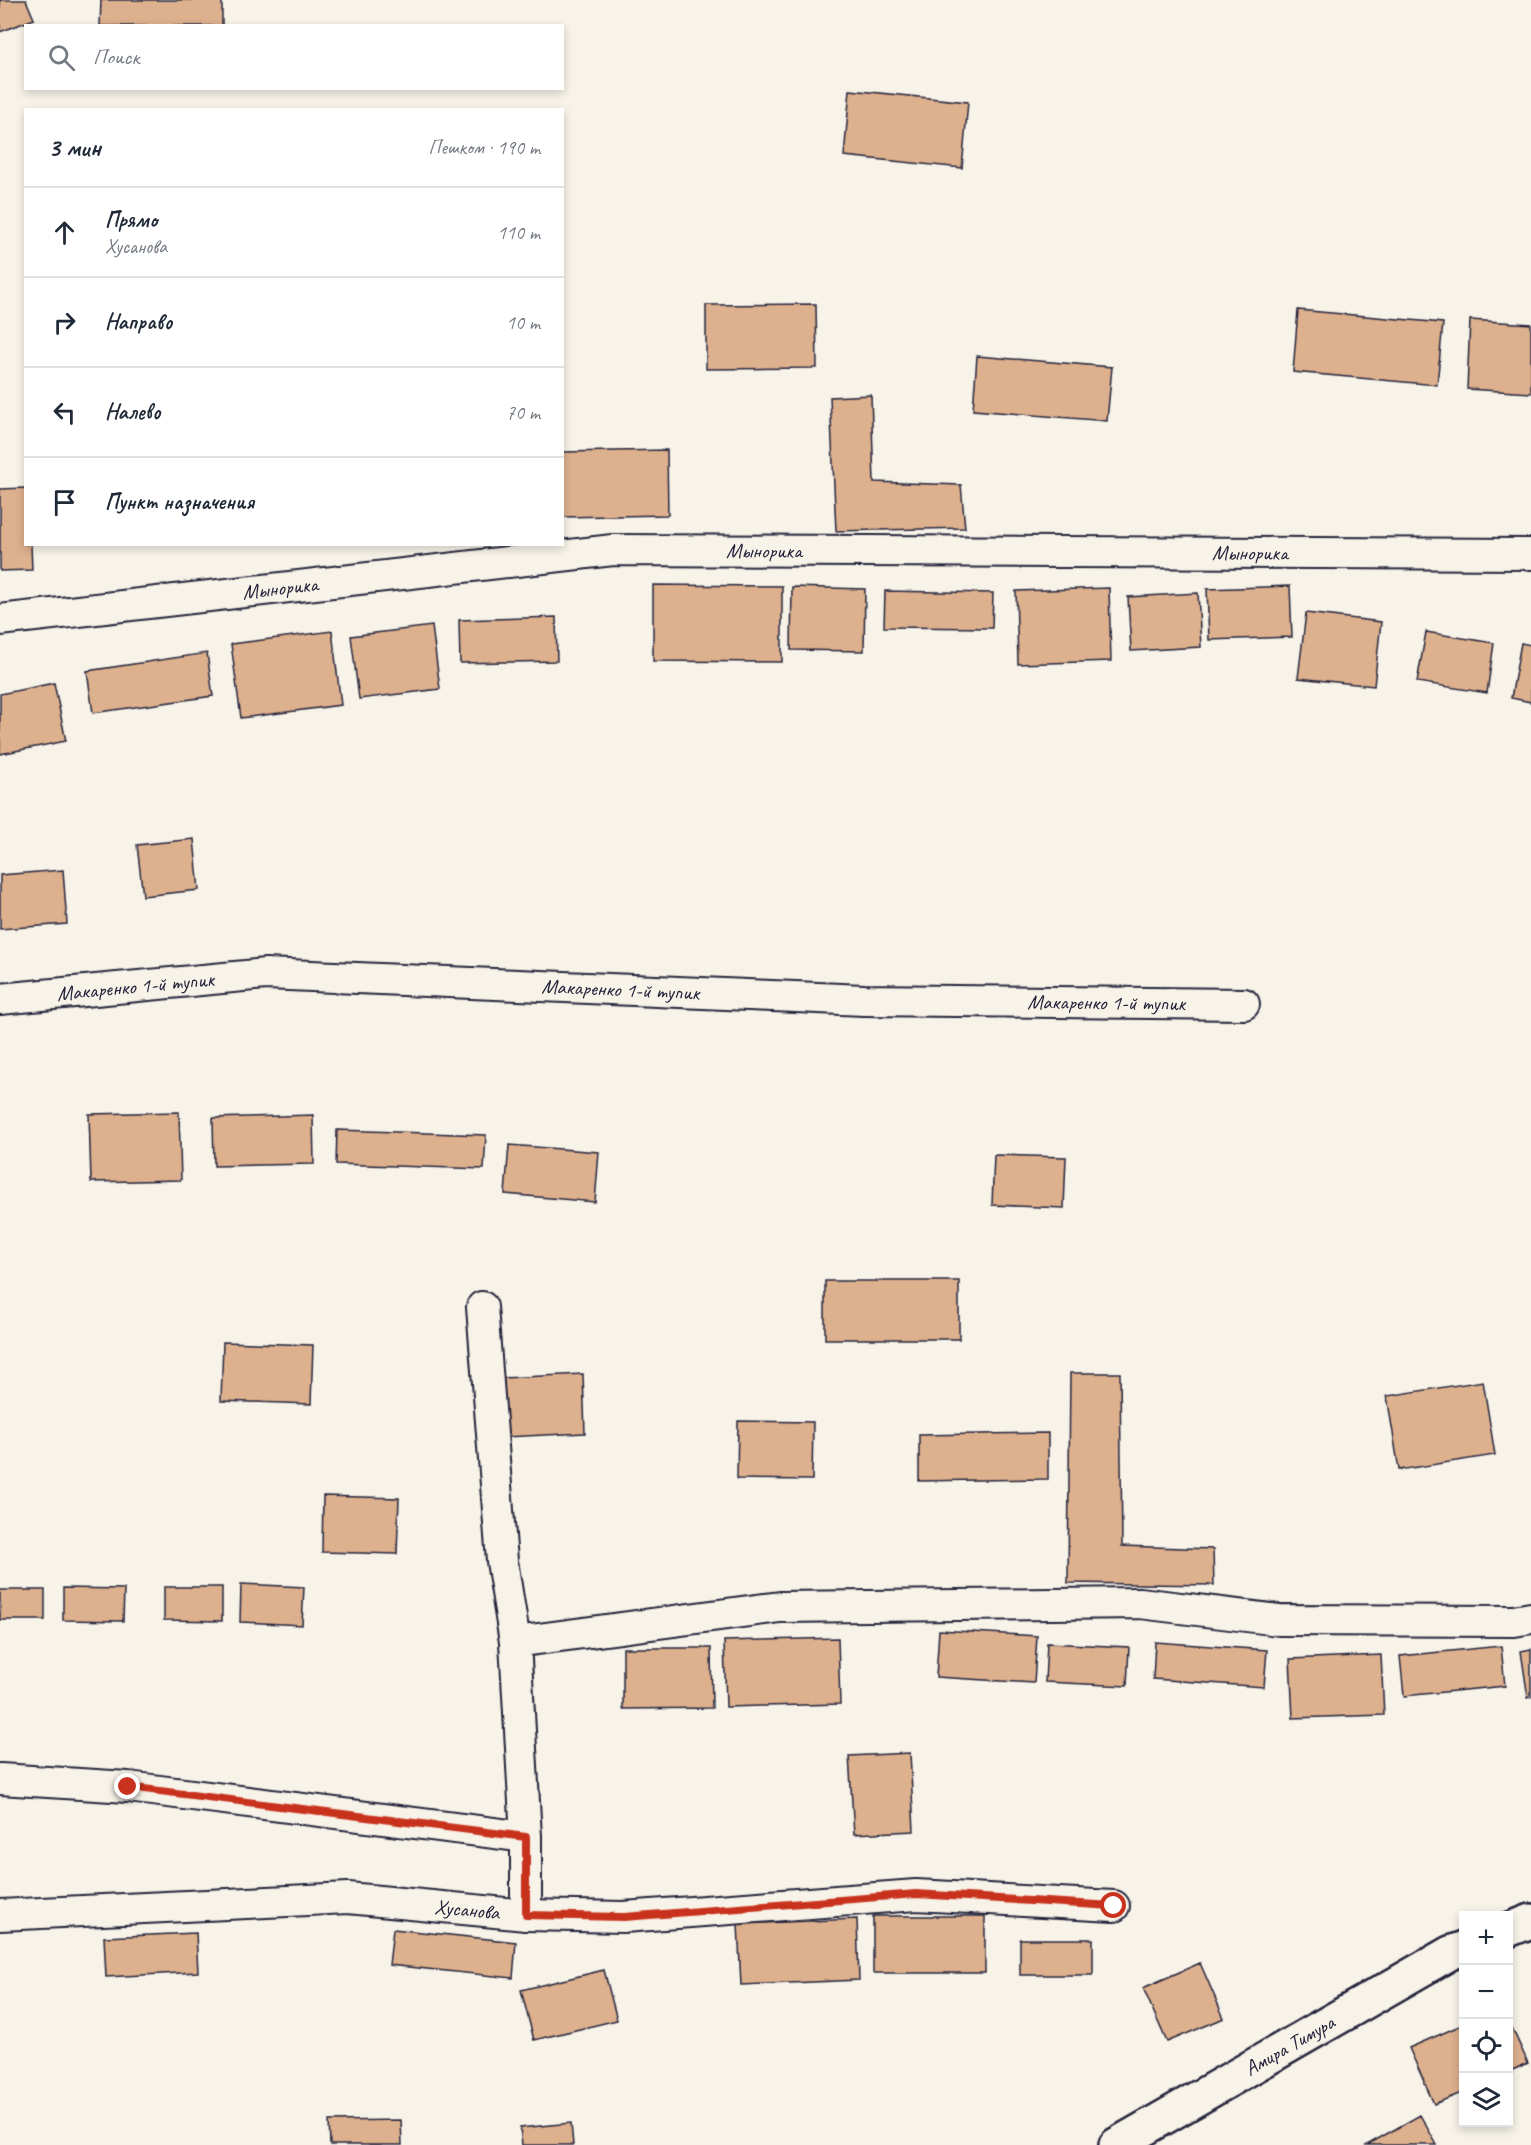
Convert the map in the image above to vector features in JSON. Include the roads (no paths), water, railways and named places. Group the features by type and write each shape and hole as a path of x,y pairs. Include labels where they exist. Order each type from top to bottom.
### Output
{"street":[{"name":"Мынорика","path":"0,620 614,550 1531,554"},
{"name":"Макаренко 1-й тупик","path":"0,999 266,974 864,1000 1244,1004"},
{"path":"482,1307 502,1561 515,1642 526,1837 526,1915"},
{"path":"515,1642 780,1607 1140,1603 1279,1620 1514,1622 1531,1618"},
{"path":"0,1779 128,1787 526,1837"},
{"name":"Хусанова","path":"0,1915 348,1898 526,1915 624,1917 916,1894 1114,1906"},
{"path":"1513,1928 1531,1921"},
{"name":"Амира Тимура","path":"1116,2145 1440,1959 1459,1950"}]}
